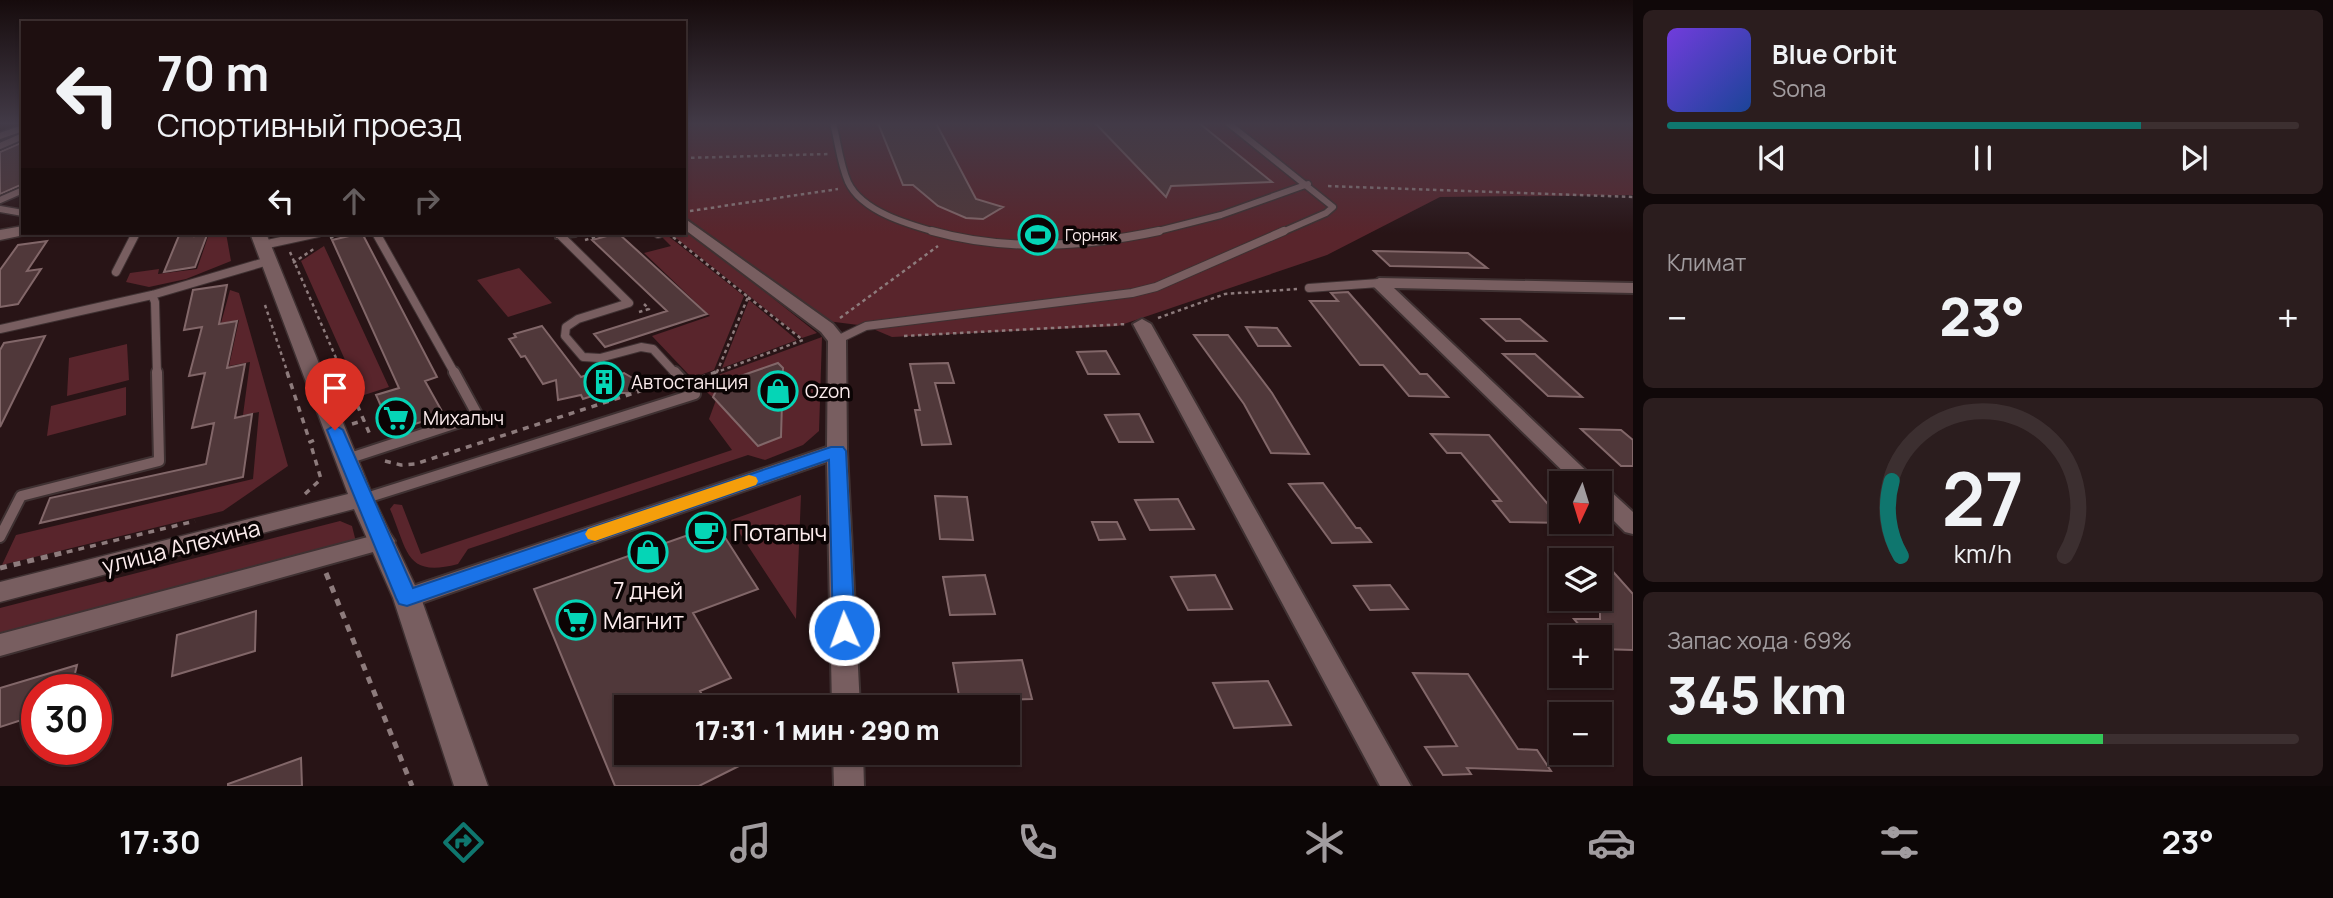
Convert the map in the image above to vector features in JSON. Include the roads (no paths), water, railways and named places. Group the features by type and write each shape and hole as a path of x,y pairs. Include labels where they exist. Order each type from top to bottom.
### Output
{"main road":[{"path":"0,235 21,230"},
{"path":"263,246 362,499 407,598 471,786"},
{"name":"улица Алехина","path":"0,592 305,501 362,499"}],"street":[{"path":"686,222 832,334 846,695"},
{"path":"1379,283 1633,288"},
{"path":"1379,283 1575,471"},
{"path":"1142,324 1396,786"},
{"path":"407,598 837,451"},
{"path":"1612,506 1633,526"},
{"path":"0,645 383,541"},
{"path":"848,765 849,786"}],"lane":[{"path":"843,160 850,188 901,221 951,236 998,243 1084,243 1128,238 1208,220 1310,185"},
{"path":"832,334 866,326 1118,295 1156,287 1326,214 1333,207 1277,160"},
{"path":"0,200 21,191"},
{"path":"0,209 21,211"},
{"path":"116,272 135,235"},
{"path":"0,328 152,296 263,246 309,235"},
{"path":"347,459 478,416 377,235"},
{"path":"362,499 695,394 653,349 640,347 600,358 583,357 565,336 566,327 578,319 629,303 565,236"},
{"path":"1309,288 1379,283"},
{"path":"0,537 21,496 159,461 155,302 152,296"}],"place":[{"name":"Горняк","path":"1038,235"},
{"name":"Автостанция","path":"604,382"},
{"name":"Ozon","path":"778,391"},
{"name":"Михалыч","path":"396,418"},
{"name":"Потапыч","path":"706,532"},
{"name":"7 дней","path":"648,552"},
{"name":"Магнит","path":"576,620"}]}
